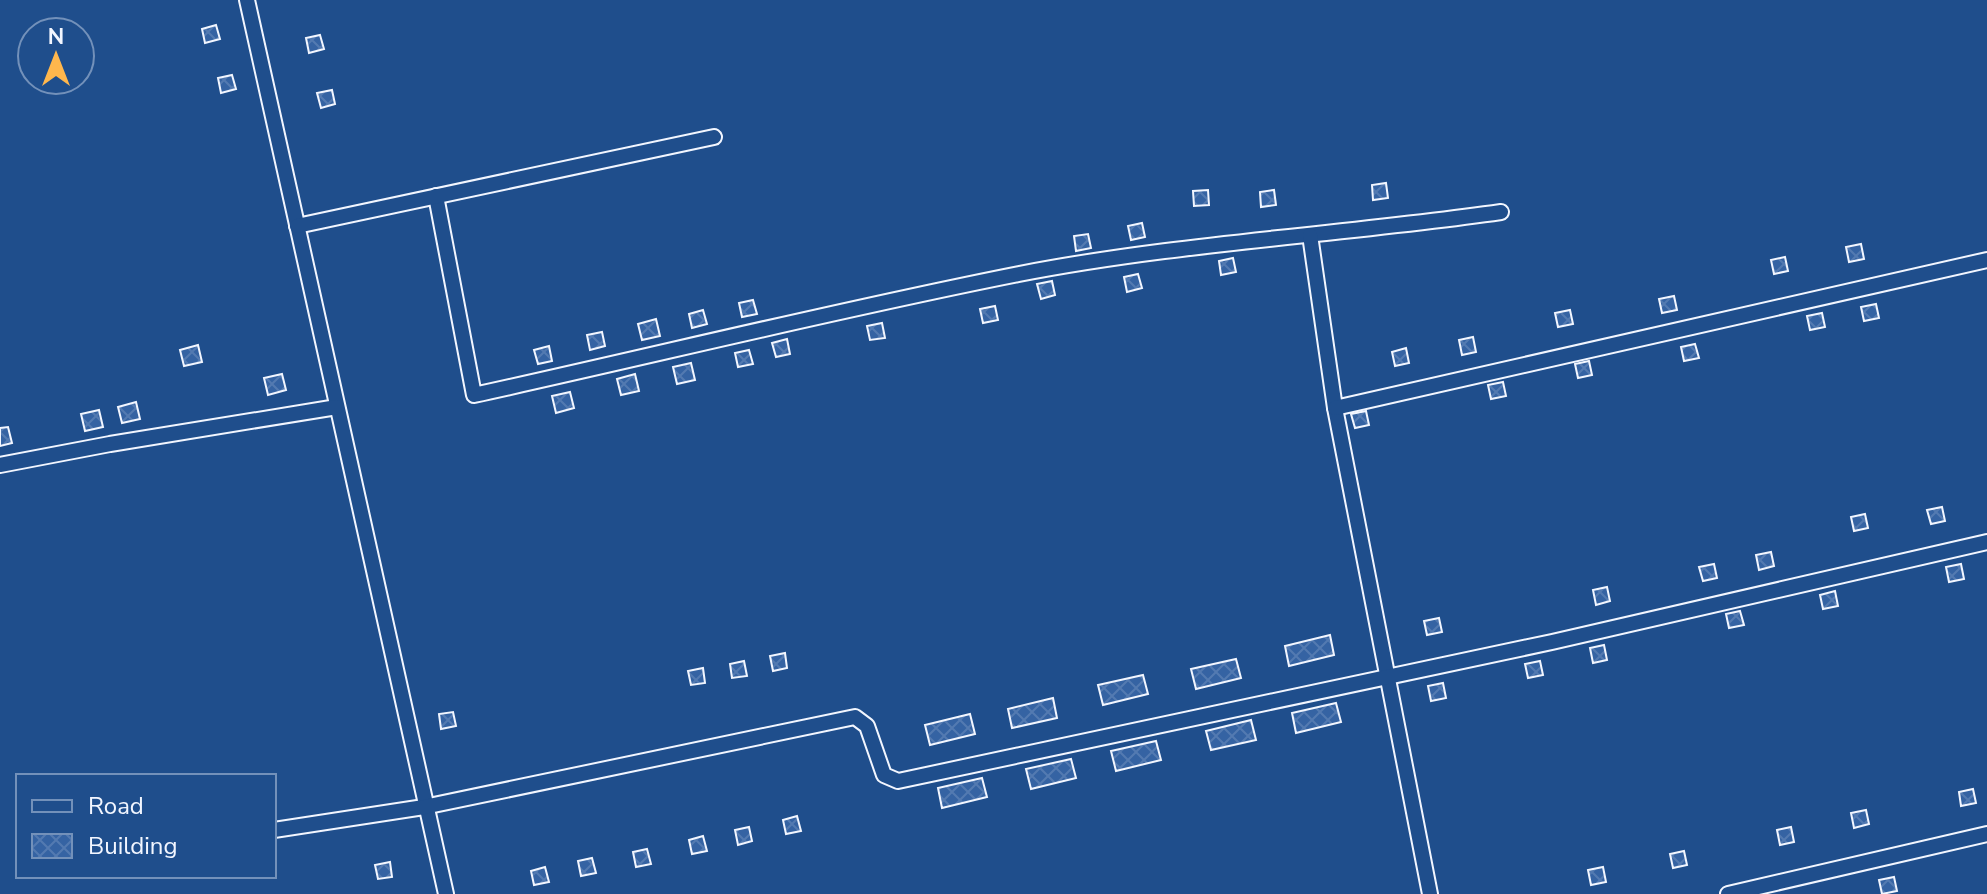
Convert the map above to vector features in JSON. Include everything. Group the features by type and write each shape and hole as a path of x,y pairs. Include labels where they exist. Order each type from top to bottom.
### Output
{"street":[{"path":"247,0 424,807 446,894"},
{"path":"297,226 714,137"},
{"path":"436,196 474,395 1021,274 1234,242 1407,226 1501,212"},
{"path":"1310,235 1335,408 1430,894"},
{"path":"1335,408 1987,260"},
{"path":"0,465 337,407"},
{"path":"276,830 424,807 855,717 867,726 884,775 898,781 1389,677 1987,542"},
{"path":"1728,894 1987,834"}],"building":[{"path":"216,25 220,39 205,43 202,29"},
{"path":"320,35 324,49 309,53 306,38"},
{"path":"232,75 236,89 221,93 218,78"},
{"path":"332,90 335,104 321,108 317,93"},
{"path":"1386,183 1388,198 1373,200 1372,185"},
{"path":"1208,190 1209,205 1194,206 1193,191"},
{"path":"1274,190 1276,205 1261,207 1260,192"},
{"path":"1142,223 1145,237 1131,240 1128,226"},
{"path":"1088,234 1091,248 1076,251 1074,236"},
{"path":"1861,244 1864,259 1849,262 1846,247"},
{"path":"1785,257 1788,271 1774,274 1771,260"},
{"path":"1233,258 1236,272 1221,275 1219,261"},
{"path":"1138,274 1142,288 1127,292 1124,277"},
{"path":"1052,281 1055,295 1041,299 1037,284"},
{"path":"1674,296 1677,310 1662,313 1659,299"},
{"path":"753,300 757,314 742,317 739,303"},
{"path":"1876,304 1879,318 1864,321 1861,307"},
{"path":"995,306 998,320 983,323 980,309"},
{"path":"703,310 707,324 692,328 689,314"},
{"path":"1570,310 1573,324 1558,327 1555,313"},
{"path":"1822,313 1825,327 1810,330 1807,316"},
{"path":"656,319 660,336 642,340 638,324"},
{"path":"882,323 885,338 870,340 867,326"},
{"path":"602,332 605,346 590,350 587,335"},
{"path":"1473,337 1476,352 1462,355 1459,340"},
{"path":"787,339 790,354 776,357 772,343"},
{"path":"1695,344 1699,358 1684,361 1681,347"},
{"path":"198,345 202,362 184,366 180,350"},
{"path":"549,346 552,361 538,364 534,350"},
{"path":"1406,348 1409,363 1395,366 1392,352"},
{"path":"749,350 753,364 738,367 735,353"},
{"path":"1589,361 1592,375 1578,378 1575,364"},
{"path":"691,363 695,380 677,384 673,367"},
{"path":"282,374 286,390 268,395 264,378"},
{"path":"635,374 639,391 621,395 617,379"},
{"path":"1503,382 1506,396 1491,399 1488,385"},
{"path":"570,392 574,408 556,413 552,396"},
{"path":"136,402 140,419 122,423 118,407"},
{"path":"99,410 103,427 85,431 81,414"},
{"path":"1366,411 1369,425 1355,428 1351,414"},
{"path":"8,427 12,443 0,446 0,428"},
{"path":"1942,507 1945,521 1931,524 1927,510"},
{"path":"1865,514 1868,528 1854,531 1851,517"},
{"path":"1771,552 1774,566 1759,570 1756,555"},
{"path":"1714,564 1717,578 1703,581 1699,567"},
{"path":"1961,564 1964,579 1949,582 1946,567"},
{"path":"1607,587 1610,601 1596,605 1593,590"},
{"path":"1835,591 1838,606 1823,609 1820,595"},
{"path":"1740,611 1744,625 1729,628 1726,614"},
{"path":"1439,618 1442,632 1427,635 1424,621"},
{"path":"1330,635 1334,655 1289,666 1285,646"},
{"path":"1604,645 1607,660 1593,663 1590,648"},
{"path":"785,653 787,668 773,671 770,656"},
{"path":"1236,659 1241,678 1196,689 1191,669"},
{"path":"744,661 747,676 732,678 730,664"},
{"path":"1540,661 1543,675 1528,678 1525,664"},
{"path":"703,668 705,683 691,685 688,671"},
{"path":"1143,675 1148,694 1103,705 1098,685"},
{"path":"1443,683 1446,698 1431,701 1428,686"},
{"path":"1053,698 1057,718 1012,728 1008,709"},
{"path":"1336,703 1341,722 1296,733 1292,713"},
{"path":"453,712 456,726 441,729 439,714"},
{"path":"970,714 975,734 930,745 925,725"},
{"path":"1251,720 1256,740 1211,750 1206,731"},
{"path":"1156,741 1161,760 1116,771 1111,751"},
{"path":"1071,759 1076,778 1031,789 1026,769"},
{"path":"982,778 987,797 942,808 938,788"},
{"path":"1973,789 1976,803 1961,806 1959,792"},
{"path":"1866,810 1869,824 1854,828 1851,813"},
{"path":"797,816 801,831 786,834 783,820"},
{"path":"749,827 752,841 738,845 735,830"},
{"path":"1791,827 1794,842 1780,845 1777,830"},
{"path":"703,836 707,851 692,854 689,840"},
{"path":"647,849 651,864 636,867 633,852"},
{"path":"1684,851 1687,865 1673,868 1670,854"},
{"path":"592,858 596,873 581,876 578,861"},
{"path":"390,862 392,877 378,879 375,865"},
{"path":"545,867 549,882 534,885 531,871"},
{"path":"1603,867 1606,882 1591,885 1588,870"},
{"path":"1894,877 1897,891 1882,894 1879,880"}]}
